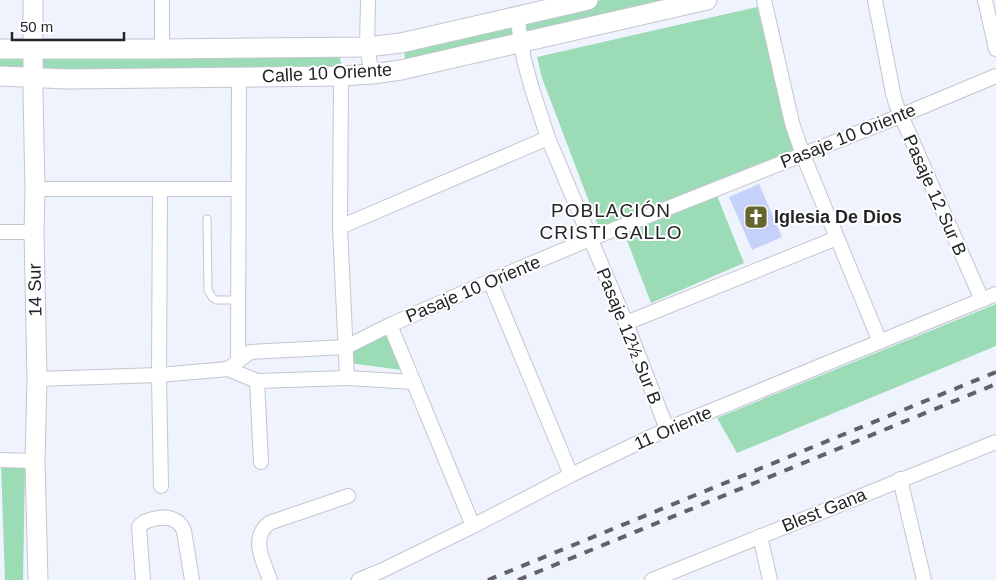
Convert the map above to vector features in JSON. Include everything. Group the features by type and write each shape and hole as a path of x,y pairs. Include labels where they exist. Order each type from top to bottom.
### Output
{"main road":[{"name":"14 Sur","path":"33,0 37,379 35,461 38,580"},
{"name":"Calle 10 Oriente","path":"0,48 366,47 401,42 588,0"},
{"name":"Calle 10 Oriente","path":"0,76 67,79 372,74 401,70 707,0"}],"street":[{"path":"162,0 162,49"},
{"path":"368,0 366,47 372,74"},
{"path":"764,0 792,122 803,155 880,342"},
{"name":"Pasaje 12 Sur B","path":"875,0 892,93 900,116 982,300"},
{"path":"984,0 996,49"},
{"name":"Pasaje 12½ Sur B","path":"518,16 524,60 548,138 626,323 667,429"},
{"path":"233,365 238,300 239,76"},
{"path":"341,76 340,227 347,378"},
{"name":"Pasaje 10 Oriente","path":"37,379 159,375 233,365 250,352 346,347 390,325 590,239 996,76"},
{"path":"340,227 548,138"},
{"path":"35,189 238,189"},
{"path":"160,190 159,375 161,486"},
{"path":"0,232 34,232"},
{"path":"626,323 837,238"},
{"path":"490,281 571,475"},
{"name":"11 Oriente","path":"359,580 473,526 571,475 667,429 996,294"},
{"path":"390,325 473,526"},
{"name":"Pasaje 10 Oriente","path":"233,365 257,381 347,378 414,382"},
{"path":"257,381 261,462"},
{"name":"Blest Gana","path":"652,580 996,442"},
{"path":"0,460 35,461"},
{"path":"900,479 924,580"},
{"path":"270,580 259,548 260,535 263,528 270,523 348,496"},
{"path":"143,580 139,527 146,521 168,517 178,521 184,531 192,580"},
{"path":"760,536 770,580"}],"lane":[{"path":"207,219 208,290 216,300 238,300"}],"green space":[{"path":"602,0 700,0 405,63 404,45"},
{"path":"757,7 795,153 599,228 542,78 537,57"},
{"path":"338,50 343,71 0,71 0,52"},
{"path":"716,193 744,263 651,303 623,230"},
{"path":"996,304 996,346 737,453 717,418"},
{"path":"389,329 402,370 349,363 351,347"},
{"path":"1,464 25,467 23,580 5,580"}],"building":[{"name":"Iglesia De Dios","path":"759,184 782,237 752,250 729,197"}],"railway":[{"path":"488,580 996,372"},
{"path":"518,580 996,384"}],"place":[{"name":"Iglesia De Dios","path":"756,217"}],"district":[{"name":"POBLACIÓN CRISTI GALLO","path":"611,221"}]}
